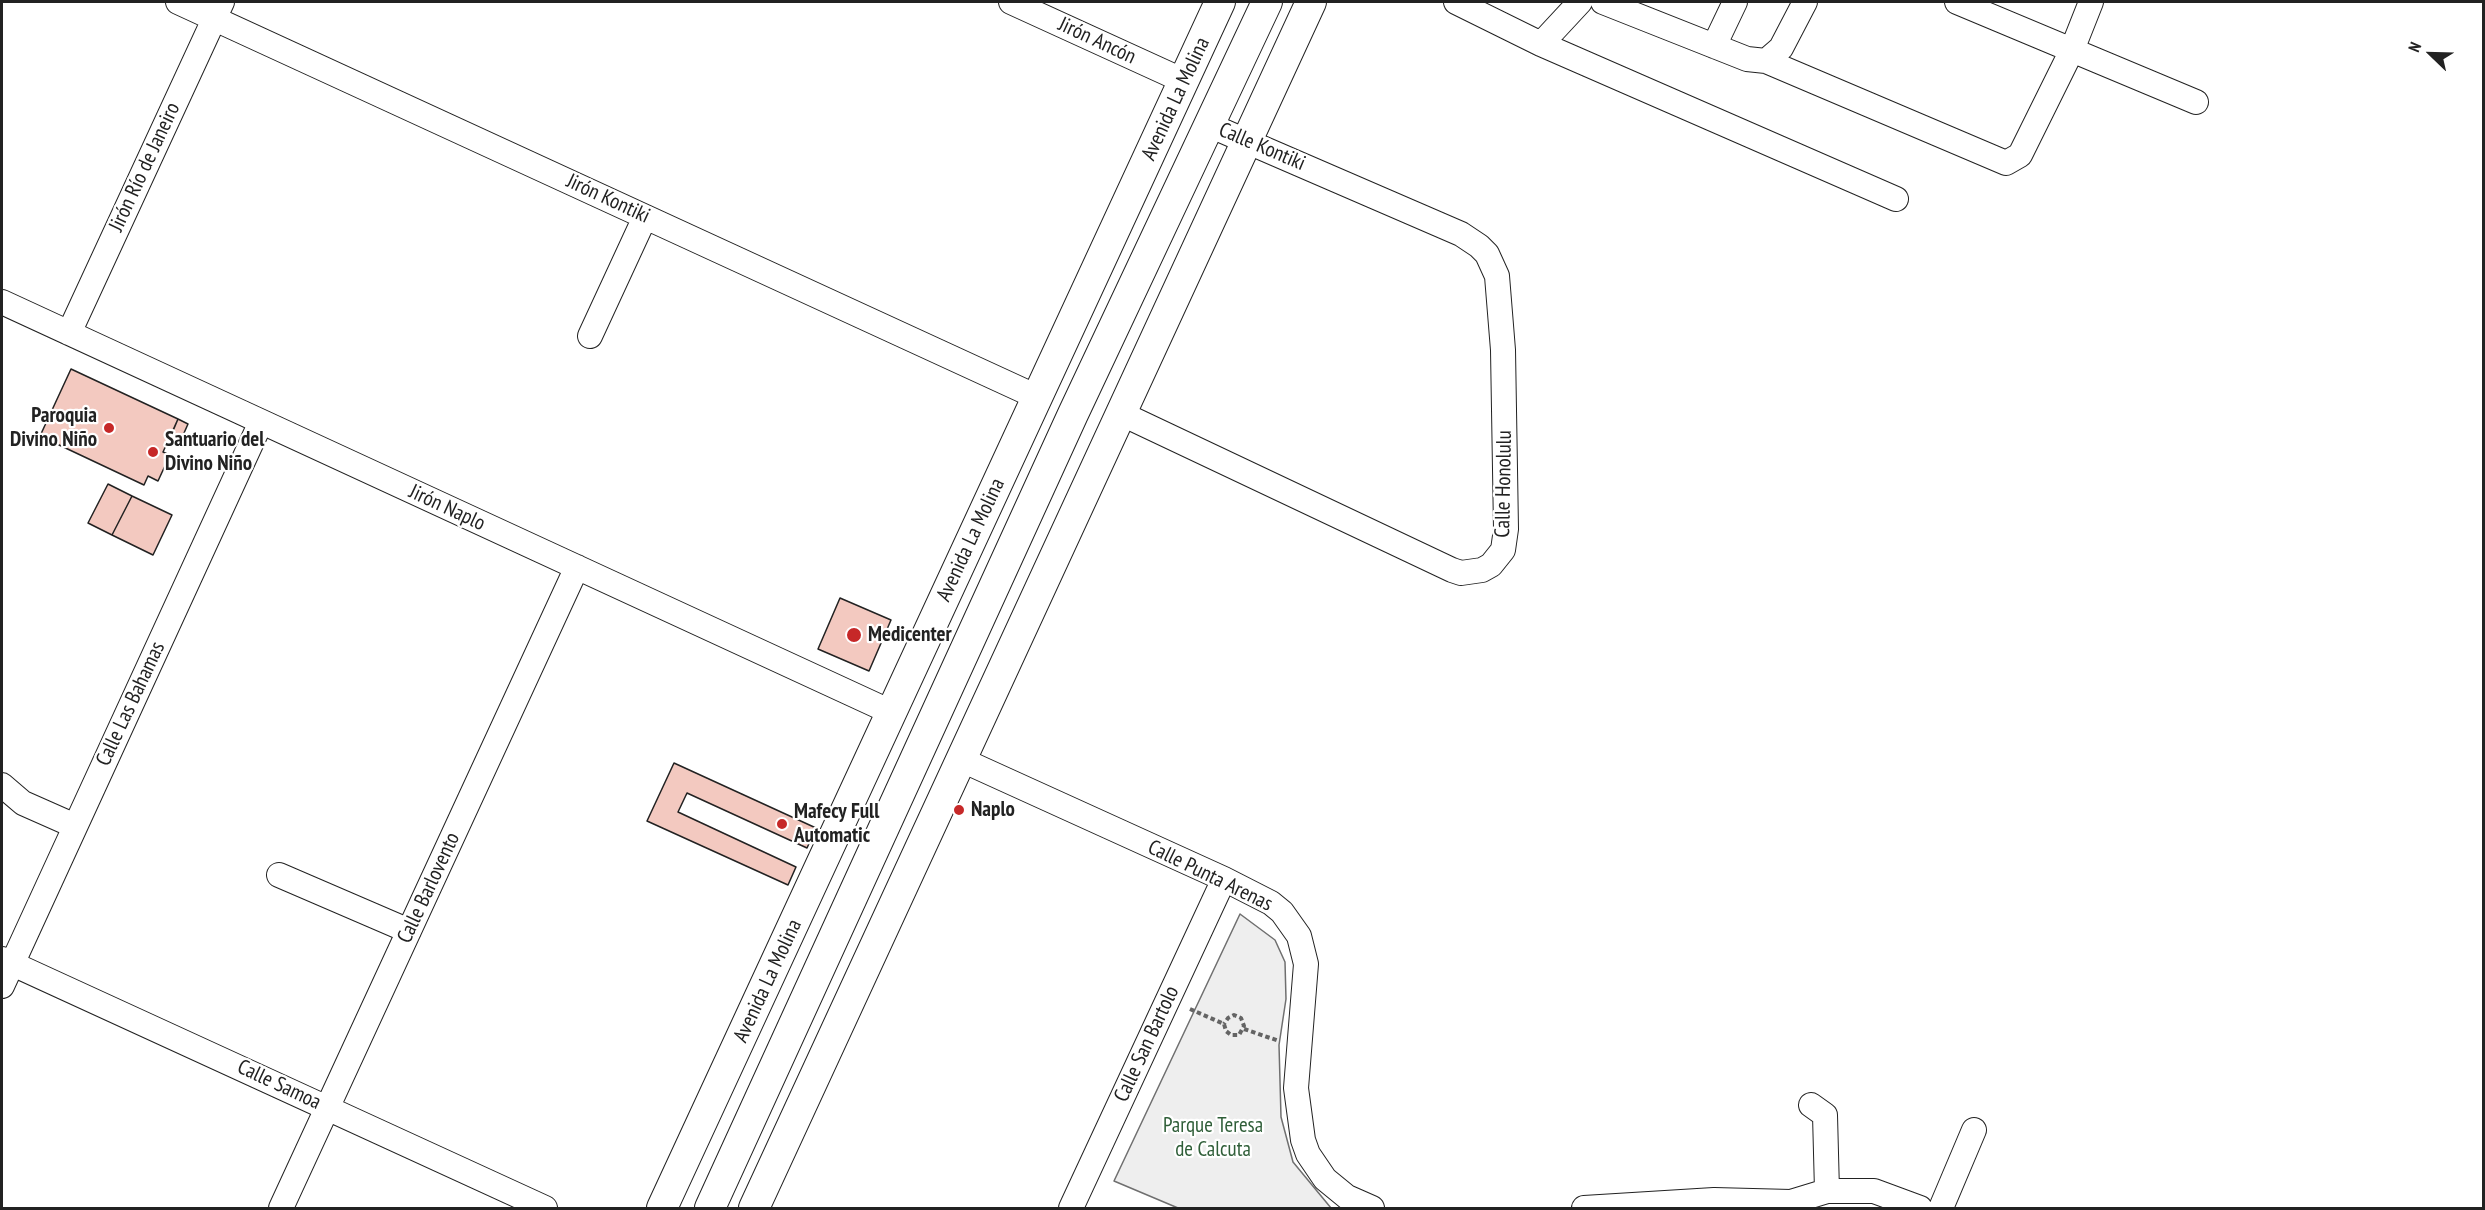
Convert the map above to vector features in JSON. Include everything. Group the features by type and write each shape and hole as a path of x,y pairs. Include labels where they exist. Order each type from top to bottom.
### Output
{"main road":[{"name":"Avenida La Molina","path":"662,1209 1220,2"},
{"name":"Avenida La Molina","path":"710,1209 1267,2"},
{"path":"754,1209 1311,2"}],"street":[{"name":"Jirón Kontiki","path":"178,2 218,10 645,217 1037,397"},
{"name":"Jirón Ancón","path":"1011,2 1184,81"},
{"path":"1456,2 1541,44 1896,199"},
{"path":"1541,44 1580,2"},
{"path":"1603,2 1747,59 1766,61 2006,163 2020,156 2072,50 2091,2"},
{"path":"1714,46 1735,2"},
{"path":"1766,61 1781,48 1805,2"},
{"path":"1957,2 2196,102"},
{"name":"Jirón Río de Janeiro","path":"69,333 218,10"},
{"name":"Calle Kontiki","path":"1209,125 1315,170"},
{"name":"Calle Honolulu","path":"1120,413 1452,570 1461,573 1482,570 1498,558 1505,541 1506,506 1500,288 1493,264 1479,246 1470,239 1315,170"},
{"path":"590,336 645,217"},
{"name":"Jirón Naplo","path":"2,302 893,713"},
{"name":"Calle Las Bahamas","path":"2,986 7,961 75,826 261,422"},
{"name":"Calle Barlovento","path":"281,1209 577,567"},
{"name":"Calle Punta Arenas","path":"962,760 1224,879 1271,903 1292,923 1299,936 1306,964 1296,1088 1303,1140 1308,1154 1325,1179 1347,1197 1372,1209"},
{"path":"2,785 23,803 75,826"},
{"path":"279,875 409,932"},
{"name":"Calle San Bartolo","path":"1071,1209 1224,879"},
{"name":"Calle Samoa","path":"7,961 545,1209"},
{"path":"1811,1105 1825,1115 1827,1191"},
{"path":"1941,1209 1974,1130"},
{"path":"1584,1209 1714,1200 1786,1205 1827,1191 1874,1191 1920,1209"}],"path":[{"path":"1185,1020 1195,999"},
{"path":"1190,1009 1224,1024"},
{"path":"1231,1016 1237,1016 1244,1022 1239,1035 1231,1035 1226,1031 1224,1024 1231,1016"},
{"path":"1243,1029 1283,1042 1284,1031"}],"green space":[{"name":"Parque Teresa de Calcuta","path":"1240,914 1275,940 1285,962 1286,999 1279,1045 1281,1117 1293,1162 1331,1208 1178,1208 1114,1181"}],"building":[{"name":"Paroquia Divino Niño","path":"71,369 178,419 163,452 170,455 158,481 148,476 144,485 40,436"},
{"path":"178,419 188,424 180,442 170,438"},
{"path":"108,484 132,496 112,535 88,523"},
{"path":"132,496 172,515 153,555 112,535"},
{"name":"Medicenter","path":"840,598 891,620 869,671 818,649"},
{"name":"Mafecy Full Automatic","path":"674,763 816,828 807,848 687,793 678,812 796,867 788,885 647,821"}],"place":[{"name":"Paroquia Divino Niño","path":"109,428"},
{"name":"Santuario del Divino Niño","path":"153,452"},
{"name":"Medicenter","path":"854,635"},
{"name":"Naplo","path":"959,810"},
{"name":"Mafecy Full Automatic","path":"782,824"}]}
